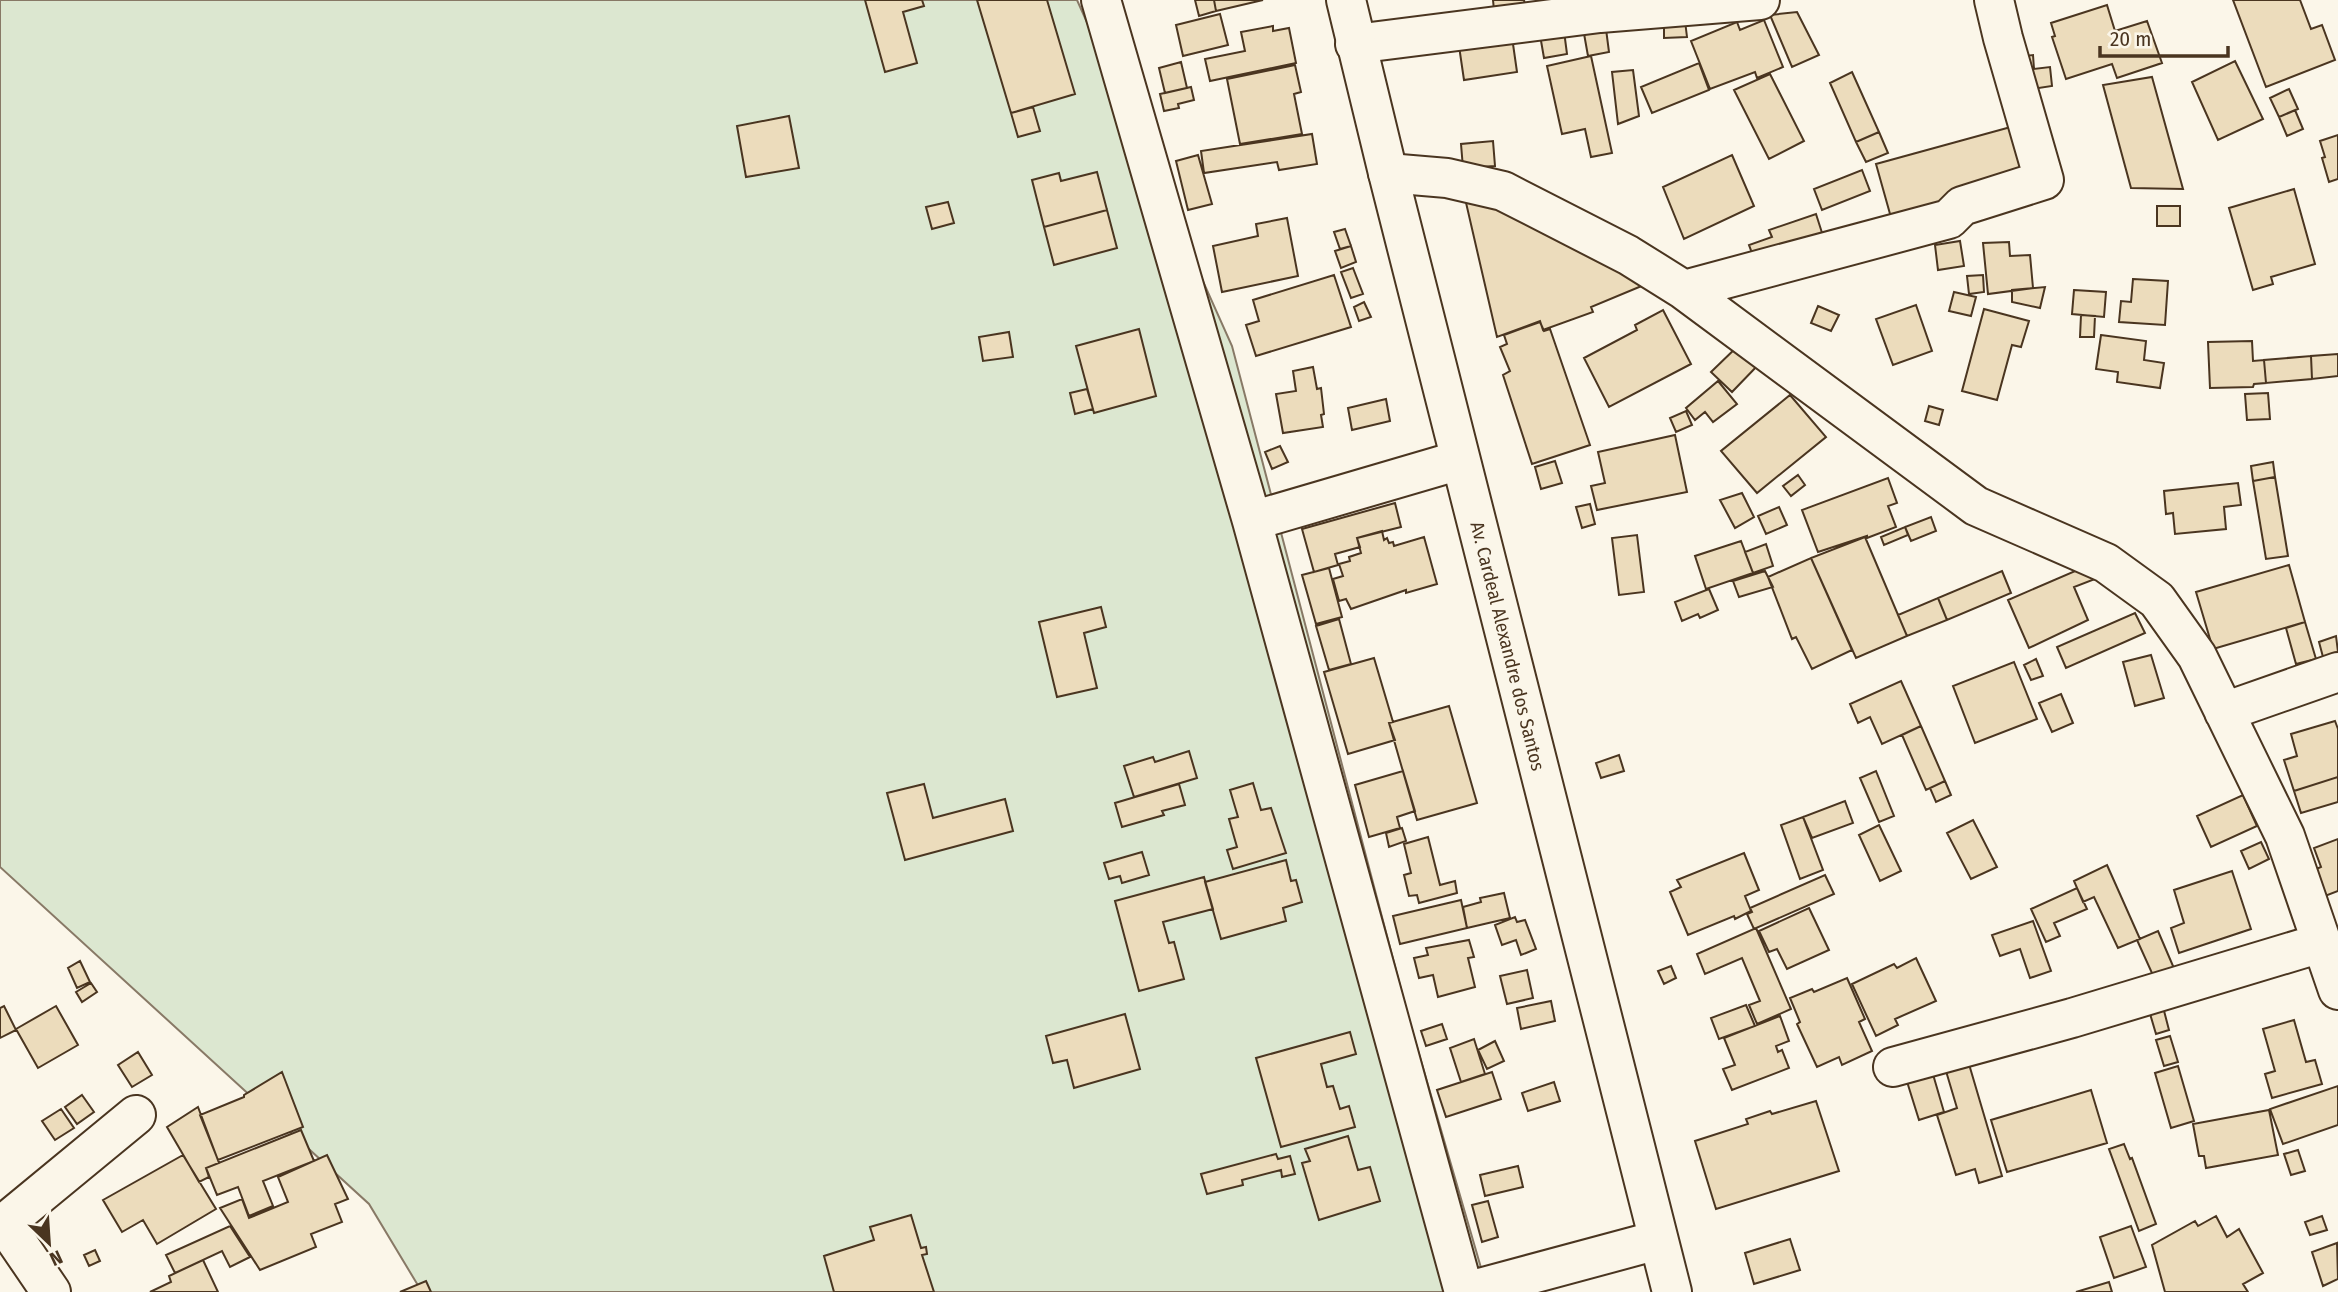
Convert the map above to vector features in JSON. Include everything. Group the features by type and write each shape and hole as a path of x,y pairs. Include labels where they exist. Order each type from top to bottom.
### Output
{"street":[{"path":"1101,0 1252,521 1465,1292 1658,1240"},
{"name":"Av. Cardeal Alexandre dos Santos","path":"1346,0 1672,1292"},
{"path":"1355,44 1601,13 1760,0"},
{"path":"1684,290 1949,219 1962,206 2044,180 1994,0"},
{"path":"1388,173 1447,178 1503,191 1628,255 1684,290 1976,506 2106,563 2157,600 2197,656 2285,836 2338,990"},
{"path":"1252,521 1460,460"},
{"path":"2224,712 2338,672"},
{"path":"1893,1067 2072,1018 2321,943"},
{"path":"51,1292 2,1225 136,1115"}],"green space":[{"path":"0,0 1077,0 1232,346 1408,1016 1488,1292 422,1292 369,1204 0,867"}],"building":[{"path":"865,0 922,0 924,6 903,12 917,63 885,72"},
{"path":"977,0 1047,0 1075,94 1011,113"},
{"path":"1195,0 1214,0 1216,11 1199,16"},
{"path":"1214,0 1263,0 1216,11"},
{"path":"1493,0 1524,0 1525,5 1494,10"},
{"path":"2233,0 2300,0 2311,29 2322,25 2335,60 2266,87"},
{"path":"2107,5 2115,31 2147,21 2162,63 2117,78 2112,64 2066,79 2052,37 2055,36 2051,23"},
{"path":"1797,12 1819,55 1792,67 1770,15"},
{"path":"1220,14 1228,45 1183,56 1176,25"},
{"path":"1764,20 1783,67 1757,78 1755,72 1710,89 1691,41 1737,22 1740,30"},
{"path":"1685,21 1687,37 1664,38 1664,23"},
{"path":"1273,26 1273,31 1289,28 1296,63 1210,81 1205,59 1245,51 1241,32"},
{"path":"1583,28 1606,29 1609,52 1588,56"},
{"path":"1564,31 1567,54 1544,58 1540,35"},
{"path":"1512,37 1517,72 1464,80 1459,46"},
{"path":"2033,55 2034,69 2050,67 2052,86 2032,89 2016,57"},
{"path":"1591,56 1612,153 1591,157 1585,129 1562,134 1547,66"},
{"path":"2235,61 2263,119 2218,140 2192,82"},
{"path":"1181,62 1187,88 1165,93 1159,68"},
{"path":"1699,63 1709,90 1652,113 1641,87"},
{"path":"1295,65 1301,92 1294,94 1302,134 1240,144 1227,79"},
{"path":"1633,70 1639,116 1618,124 1612,72"},
{"path":"1852,72 1879,132 1856,142 1830,83"},
{"path":"1770,74 1804,141 1769,159 1734,90"},
{"path":"2152,77 2183,189 2131,188 2103,85"},
{"path":"1191,87 1194,100 1178,104 1179,108 1164,111 1160,94"},
{"path":"2289,89 2298,109 2279,117 2270,98"},
{"path":"1033,107 1040,131 1018,137 1011,113"},
{"path":"2295,110 2303,129 2287,136 2279,117"},
{"path":"789,116 799,168 746,177 737,126"},
{"path":"2018,125 2034,180 1892,221 1876,164"},
{"path":"1879,132 1888,153 1866,162 1856,142"},
{"path":"1312,134 1317,164 1279,170 1277,162 1204,173 1201,151"},
{"path":"2338,135 2338,179 2329,182 2320,141"},
{"path":"1493,141 1495,166 1463,168 1461,144"},
{"path":"1198,155 1212,204 1188,210 1176,161"},
{"path":"1732,155 1754,206 1684,239 1663,187"},
{"path":"1862,170 1870,191 1822,210 1814,189"},
{"path":"1097,172 1107,210 1044,227 1032,180 1059,173 1061,181"},
{"path":"2294,189 2315,264 2271,277 2273,284 2253,290 2229,208"},
{"path":"1464,194 1582,243 1644,285 1591,307 1593,312 1543,330 1540,321 1497,337"},
{"path":"948,202 954,223 932,229 926,207"},
{"path":"2157,206 2180,206 2180,226 2157,226"},
{"path":"1107,210 1117,248 1054,265 1044,227"},
{"path":"1816,214 1824,239 1755,261 1749,245 1772,237 1769,230"},
{"path":"1287,218 1298,276 1222,292 1213,246 1258,236 1256,224"},
{"path":"1345,229 1351,246 1340,249 1334,232"},
{"path":"1960,241 1964,266 1938,270 1935,245"},
{"path":"2009,242 2010,256 2030,255 2033,288 1988,294 1983,243"},
{"path":"1351,246 1356,262 1341,268 1335,251"},
{"path":"1353,268 1363,294 1351,298 1341,272"},
{"path":"1334,275 1351,327 1256,356 1246,325 1259,321 1253,300"},
{"path":"1983,275 1984,292 1969,294 1967,276"},
{"path":"2133,279 2168,281 2165,325 2119,322 2121,301 2131,302"},
{"path":"2045,287 2040,308 2012,302 2012,290"},
{"path":"2074,290 2106,292 2104,317 2072,314"},
{"path":"1954,292 1976,297 1971,316 1949,311"},
{"path":"1364,302 1371,317 1359,321 1354,307"},
{"path":"1916,305 1932,351 1893,365 1876,319"},
{"path":"1818,306 1839,315 1831,331 1811,323"},
{"path":"1984,309 2029,321 2021,347 2012,345 1997,400 1962,391"},
{"path":"1663,310 1691,364 1609,407 1584,358 1637,330 1635,325"},
{"path":"2081,315 2095,316 2094,337 2080,337"},
{"path":"1540,322 1544,331 1550,329 1590,445 1532,464 1503,375 1510,371 1500,347 1507,344 1504,335"},
{"path":"1139,329 1156,396 1094,413 1076,346"},
{"path":"1009,332 1013,357 983,361 979,337"},
{"path":"2101,335 2146,341 2144,360 2164,363 2160,388 2117,382 2118,372 2096,369"},
{"path":"2252,341 2253,361 2264,360 2266,383 2254,384 2253,387 2210,388 2208,342"},
{"path":"1740,344 1760,363 1732,392 1711,372"},
{"path":"2338,354 2338,376 2312,379 2311,356"},
{"path":"2311,356 2312,379 2266,383 2264,360"},
{"path":"1313,367 1317,389 1321,388 1323,427 1283,433 1276,394 1296,391 1293,371"},
{"path":"1718,381 1737,404 1713,422 1705,412 1695,420 1686,408"},
{"path":"1087,389 1093,409 1075,414 1070,393"},
{"path":"2268,393 2270,419 2247,420 2245,394"},
{"path":"1790,395 1826,437 1757,493 1721,451"},
{"path":"1386,399 1390,421 1352,430 1348,408"},
{"path":"1929,406 1943,410 1939,425 1925,421"},
{"path":"1686,411 1692,425 1676,432 1670,418"},
{"path":"1675,435 1687,492 1597,510 1591,486 1605,483 1598,452"},
{"path":"1280,446 1288,462 1272,469 1265,452"},
{"path":"1555,461 1562,483 1541,489 1535,467"},
{"path":"2273,462 2275,477 2253,481 2251,466"},
{"path":"1798,475 1805,485 1791,496 1783,486"},
{"path":"2275,477 2288,556 2266,559 2253,481"},
{"path":"1888,478 1897,503 1888,506 1896,527 1818,552 1802,510"},
{"path":"2238,483 2241,505 2224,507 2226,529 2175,534 2173,513 2166,514 2164,491"},
{"path":"1742,493 1754,517 1735,528 1720,500"},
{"path":"1395,503 1401,527 1357,538 1360,547 1335,554 1338,565 1314,572 1302,529"},
{"path":"1590,504 1595,524 1582,528 1576,507"},
{"path":"1779,507 1787,525 1766,534 1758,516"},
{"path":"1931,517 1936,531 1911,541 1905,527"},
{"path":"1905,527 1908,535 1884,545 1881,537"},
{"path":"1382,531 1384,540 1387,538 1394,546 1424,537 1437,584 1406,593 1406,590 1351,609 1346,599 1339,601 1333,579 1343,576 1339,564 1350,561 1349,557 1361,553 1357,538"},
{"path":"1637,535 1644,592 1619,595 1612,538"},
{"path":"1865,537 1907,636 1856,658 1811,558"},
{"path":"1741,541 1753,573 1706,589 1695,556"},
{"path":"1766,544 1773,566 1753,573 1745,552"},
{"path":"1811,558 1852,650 1812,669 1796,637 1792,639 1768,577"},
{"path":"2089,565 2095,579 2074,587 2088,620 2029,648 2008,600"},
{"path":"2289,565 2305,622 2213,649 2196,592"},
{"path":"1329,568 1342,617 1316,624 1302,575"},
{"path":"1765,571 1773,587 1739,597 1733,581"},
{"path":"2002,571 2011,593 1947,620 1938,598"},
{"path":"1709,589 1718,610 1700,618 1698,614 1682,621 1675,602"},
{"path":"1938,598 1947,620 1907,636 1898,615"},
{"path":"1101,607 1106,627 1084,633 1097,688 1057,697 1039,622"},
{"path":"2135,613 2145,633 2066,668 2057,647"},
{"path":"1339,619 1351,664 1329,670 1316,626"},
{"path":"2305,622 2316,659 2296,664 2286,628"},
{"path":"2336,636 2338,652 2323,657 2319,642"},
{"path":"2151,655 2164,698 2135,706 2123,662"},
{"path":"1374,658 1393,722 1389,723 1395,740 1348,754 1324,672"},
{"path":"2036,659 2043,676 2031,680 2024,665"},
{"path":"2014,662 2037,719 1975,743 1953,686"},
{"path":"1901,681 1921,726 1882,744 1870,717 1858,723 1850,704"},
{"path":"2061,694 2073,723 2052,732 2039,703"},
{"path":"1449,706 1477,803 1417,820 1389,723"},
{"path":"2335,721 2338,729 2338,777 2294,791 2284,760 2297,756 2291,734"},
{"path":"1921,726 1945,781 1926,790 1902,735"},
{"path":"1189,751 1197,778 1134,797 1124,766 1153,757 1155,762"},
{"path":"1619,755 1624,771 1601,778 1596,763"},
{"path":"1403,771 1415,811 1397,817 1400,828 1369,837 1355,785"},
{"path":"1876,771 1894,816 1879,822 1860,778"},
{"path":"2338,777 2338,802 2301,813 2294,791"},
{"path":"1945,781 1951,795 1936,802 1930,788"},
{"path":"1253,783 1261,810 1271,808 1286,853 1233,869 1227,850 1237,847 1229,819 1238,817 1230,790"},
{"path":"924,784 933,818 1005,799 1013,831 905,860 887,793"},
{"path":"1179,784 1185,805 1162,811 1164,815 1122,827 1115,803"},
{"path":"2243,795 2257,826 2211,847 2197,816"},
{"path":"1845,801 1853,823 1812,838 1803,817"},
{"path":"1803,817 1823,870 1800,879 1781,825"},
{"path":"1973,820 1997,867 1971,879 1947,833"},
{"path":"1879,825 1901,871 1880,881 1859,835"},
{"path":"1402,828 1406,841 1389,847 1386,833"},
{"path":"1428,837 1440,885 1455,881 1457,893 1419,903 1417,895 1409,896 1404,875 1411,873 1404,844"},
{"path":"2338,839 2338,891 2325,896 2314,870 2321,867 2314,848"},
{"path":"2261,842 2269,859 2249,869 2241,851"},
{"path":"1142,852 1149,875 1122,883 1120,876 1109,879 1104,863"},
{"path":"1744,853 1759,890 1745,896 1751,911 1688,935 1670,892 1681,887 1677,880"},
{"path":"1286,860 1291,881 1296,880 1302,902 1283,908 1286,921 1221,939 1205,882"},
{"path":"2107,865 2140,939 2118,948 2094,897 2083,902 2074,881"},
{"path":"2232,871 2251,929 2179,953 2171,928 2184,923 2174,890"},
{"path":"1825,875 1834,894 1754,929 1747,914 1752,912 1750,908"},
{"path":"1204,877 1213,909 1163,922 1169,943 1174,942 1184,979 1139,991 1115,901"},
{"path":"2077,888 2087,909 2054,923 2060,936 2046,942 2031,909"},
{"path":"1504,893 1510,918 1467,928 1463,907 1481,902 1480,898"},
{"path":"1461,900 1467,928 1400,944 1393,916"},
{"path":"1809,908 1829,950 1787,969 1777,949 1769,952 1759,931"},
{"path":"1515,917 1517,922 1525,920 1536,949 1521,955 1516,940 1502,945 1495,925"},
{"path":"2033,921 2051,971 2030,978 2020,949 2000,956 1992,935"},
{"path":"1756,928 1791,1009 1757,1024 1749,1005 1760,1001 1742,958 1705,974 1697,954"},
{"path":"2158,931 2176,973 2156,982 2137,940"},
{"path":"1469,940 1474,957 1468,958 1475,987 1438,997 1433,975 1419,978 1414,958 1428,955 1426,948"},
{"path":"1916,958 1936,1001 1895,1019 1898,1025 1876,1036 1852,984 1894,964 1897,968"},
{"path":"80,961 90,982 77,988 68,968"},
{"path":"1671,966 1676,978 1664,984 1658,971"},
{"path":"1527,970 1533,998 1507,1004 1500,976"},
{"path":"1847,978 1865,1019 1859,1022 1872,1051 1842,1065 1839,1057 1817,1067 1797,1024 1800,1022 1790,998 1812,989 1814,992"},
{"path":"91,983 97,992 82,1002 76,992"},
{"path":"1551,1001 1555,1021 1521,1029 1517,1008"},
{"path":"2162,1003 2169,1030 2156,1034 2148,1007"},
{"path":"1746,1005 1755,1026 1719,1039 1711,1018"},
{"path":"4,1006 16,1030 0,1038 0,1008"},
{"path":"56,1006 78,1045 38,1068 16,1029"},
{"path":"1125,1014 1140,1069 1074,1088 1067,1060 1053,1063 1046,1036"},
{"path":"1780,1016 1789,1041 1776,1046 1778,1052 1782,1050 1789,1068 1732,1090 1723,1069 1735,1065 1724,1038"},
{"path":"2294,1020 2306,1062 2315,1060 2322,1084 2272,1098 2265,1074 2275,1071 2263,1029"},
{"path":"1442,1024 1447,1039 1426,1046 1421,1031"},
{"path":"1350,1032 1356,1054 1321,1064 1327,1087 1333,1086 1340,1109 1349,1106 1355,1127 1281,1147 1256,1058"},
{"path":"2170,1036 2178,1062 2164,1066 2156,1040"},
{"path":"1474,1039 1485,1074 1461,1082 1450,1048"},
{"path":"1495,1041 1504,1061 1487,1069 1478,1050"},
{"path":"138,1052 152,1075 132,1087 118,1065"},
{"path":"1966,1054 2002,1176 1979,1183 1975,1169 1956,1175 1937,1115 1957,1108 1943,1061"},
{"path":"1930,1064 1944,1112 1919,1120 1904,1072"},
{"path":"2178,1066 2194,1121 2171,1128 2155,1073"},
{"path":"282,1072 303,1127 218,1160 200,1115 244,1097"},
{"path":"1492,1072 1501,1099 1446,1117 1437,1090"},
{"path":"1554,1082 1560,1101 1528,1111 1522,1093"},
{"path":"2338,1086 2338,1125 2283,1144 2270,1109"},
{"path":"2091,1090 2107,1143 2007,1172 1991,1120"},
{"path":"82,1095 94,1112 77,1124 65,1107"},
{"path":"1816,1101 1839,1171 1716,1209 1695,1141 1748,1124 1746,1119 1770,1111 1772,1114"},
{"path":"198,1107 219,1163 206,1168 209,1177 199,1182 167,1127"},
{"path":"61,1109 74,1128 55,1140 42,1121"},
{"path":"2269,1110 2278,1155 2206,1168 2204,1156 2199,1156 2193,1124"},
{"path":"301,1130 314,1161 263,1181 273,1206 249,1216 238,1187 217,1195 206,1168"},
{"path":"1348,1136 1358,1170 1370,1167 1380,1201 1319,1220 1302,1163 1310,1161 1305,1149"},
{"path":"2124,1144 2130,1159 2132,1158 2156,1224 2139,1231 2109,1149"},
{"path":"2298,1150 2305,1171 2291,1175 2284,1154"},
{"path":"1276,1154 1278,1159 1290,1156 1295,1174 1282,1177 1281,1170 1242,1180 1243,1185 1207,1194 1201,1174"},
{"path":"183,1155 216,1209 157,1244 143,1220 122,1232 103,1200"},
{"path":"327,1155 348,1199 335,1204 342,1222 311,1234 316,1247 260,1270 220,1208 242,1199 249,1218 288,1202 278,1177"},
{"path":"1518,1166 1523,1187 1485,1196 1480,1175"},
{"path":"1488,1201 1498,1237 1482,1242 1472,1205"},
{"path":"911,1215 921,1248 926,1247 927,1254 922,1255 934,1292 834,1292 824,1256 874,1240 870,1227"},
{"path":"2216,1216 2227,1237 2239,1229 2263,1273 2243,1284 2248,1292 2165,1292 2152,1245 2195,1221 2198,1226"},
{"path":"2322,1216 2327,1230 2310,1235 2305,1222"},
{"path":"230,1226 250,1257 230,1267 222,1251 175,1273 166,1255"},
{"path":"2131,1226 2146,1267 2114,1278 2100,1237"},
{"path":"1790,1239 1800,1270 1754,1284 1745,1253"},
{"path":"2337,1243 2338,1279 2323,1286 2312,1252"},
{"path":"95,1250 100,1261 89,1266 84,1255"},
{"path":"203,1260 218,1292 150,1292 171,1282 169,1276"},
{"path":"426,1281 431,1292 400,1292"},
{"path":"2109,1282 2112,1292 2076,1292"}]}
